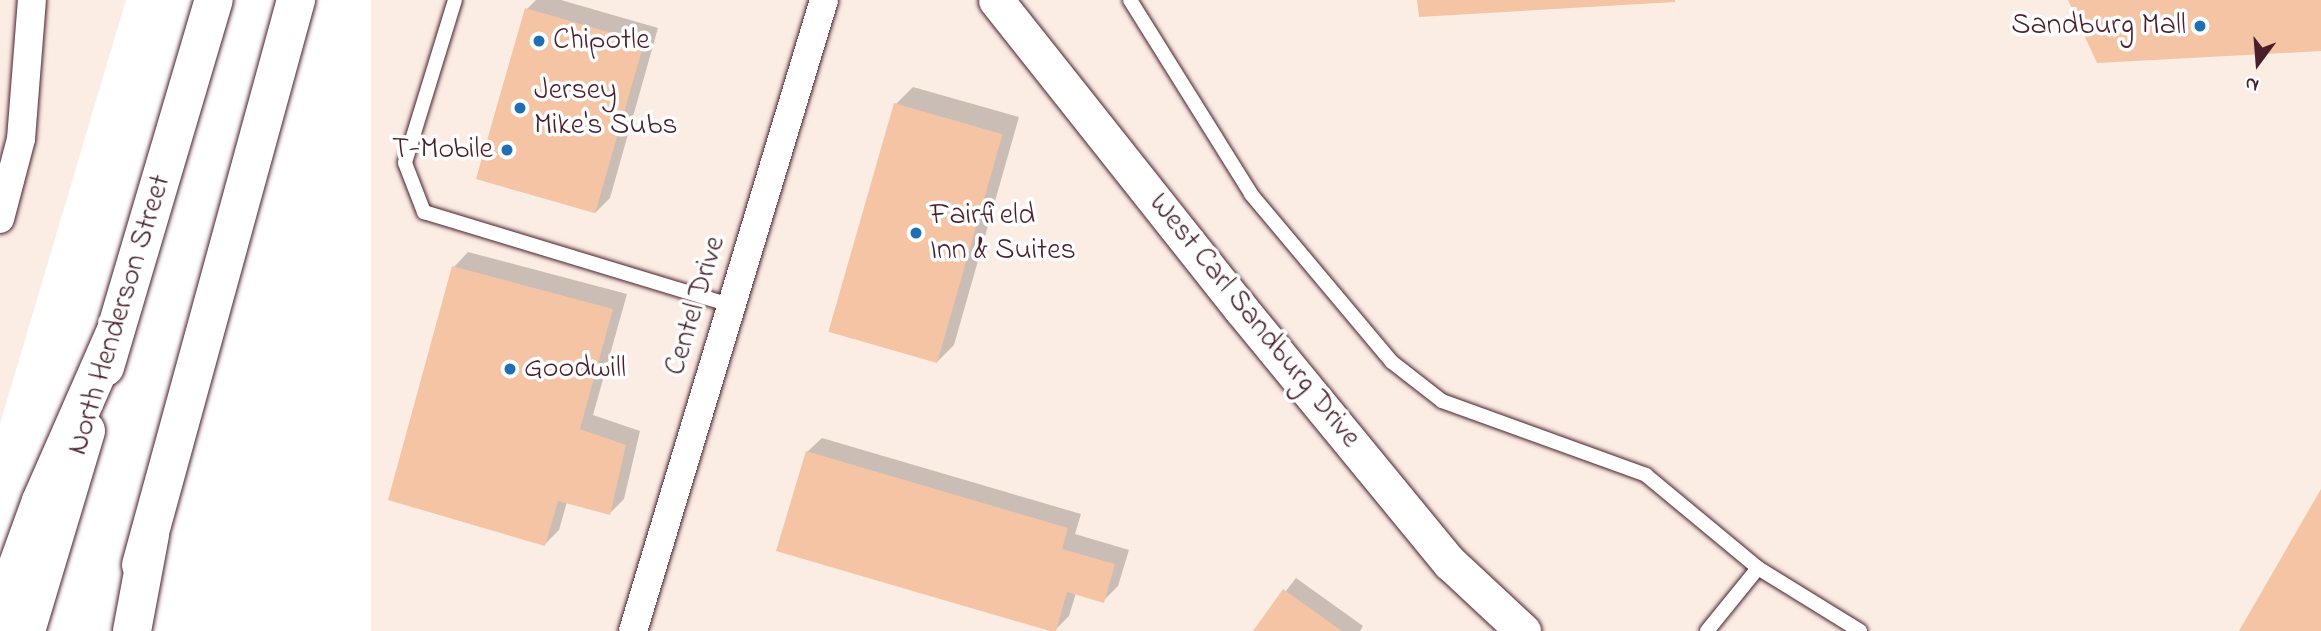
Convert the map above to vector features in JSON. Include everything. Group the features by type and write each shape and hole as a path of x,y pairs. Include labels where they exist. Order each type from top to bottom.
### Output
{"main road":[{"name":"North Henderson Street","path":"26,631 214,0"},
{"path":"121,631 150,535 296,0"},
{"path":"0,614 41,501 114,335"},
{"path":"132,631 150,535"}],"street":[{"path":"0,219 21,139 32,0"},
{"name":"Centel Drive","path":"633,631 824,0"},
{"name":"West Carl Sandburg Drive","path":"996,0 1241,309 1450,562 1523,631"}],"lane":[{"path":"455,0 405,163 424,212 731,305"},
{"path":"1130,0 1251,194 1392,362 1442,401 1646,475 1758,568 1860,631"},
{"path":"1707,631 1758,568"}],"shaded area":[{"path":"0,0 126,0 0,424"},
{"path":"371,0 2321,0 2321,631 371,631"}],"building":[{"path":"1417,0 1675,0 1675,2 1419,17"},
{"name":"Sandburg Mall","path":"2068,0 2321,0 2321,51 2097,63"},
{"path":"525,8 644,42 595,213 476,179"},
{"name":"Fairfield Inn & Suites","path":"894,103 1003,134 937,363 828,332"},
{"name":"Goodwill","path":"452,266 613,309 580,429 626,445 610,515 558,501 545,546 388,500"},
{"path":"806,451 1068,528 1062,549 1115,564 1104,603 1067,592 1056,631 1050,631 776,551"},
{"path":"2321,489 2321,631 2239,631"},
{"path":"1283,589 1342,631 1253,631"}],"place":[{"name":"Sandburg Mall","path":"2200,26"},
{"name":"Chipotle","path":"539,41"},
{"name":"Jersey Mike's Subs","path":"520,108"},
{"name":"T-Mobile","path":"507,150"},
{"name":"Fairfield Inn & Suites","path":"916,233"},
{"name":"Goodwill","path":"510,369"}]}
